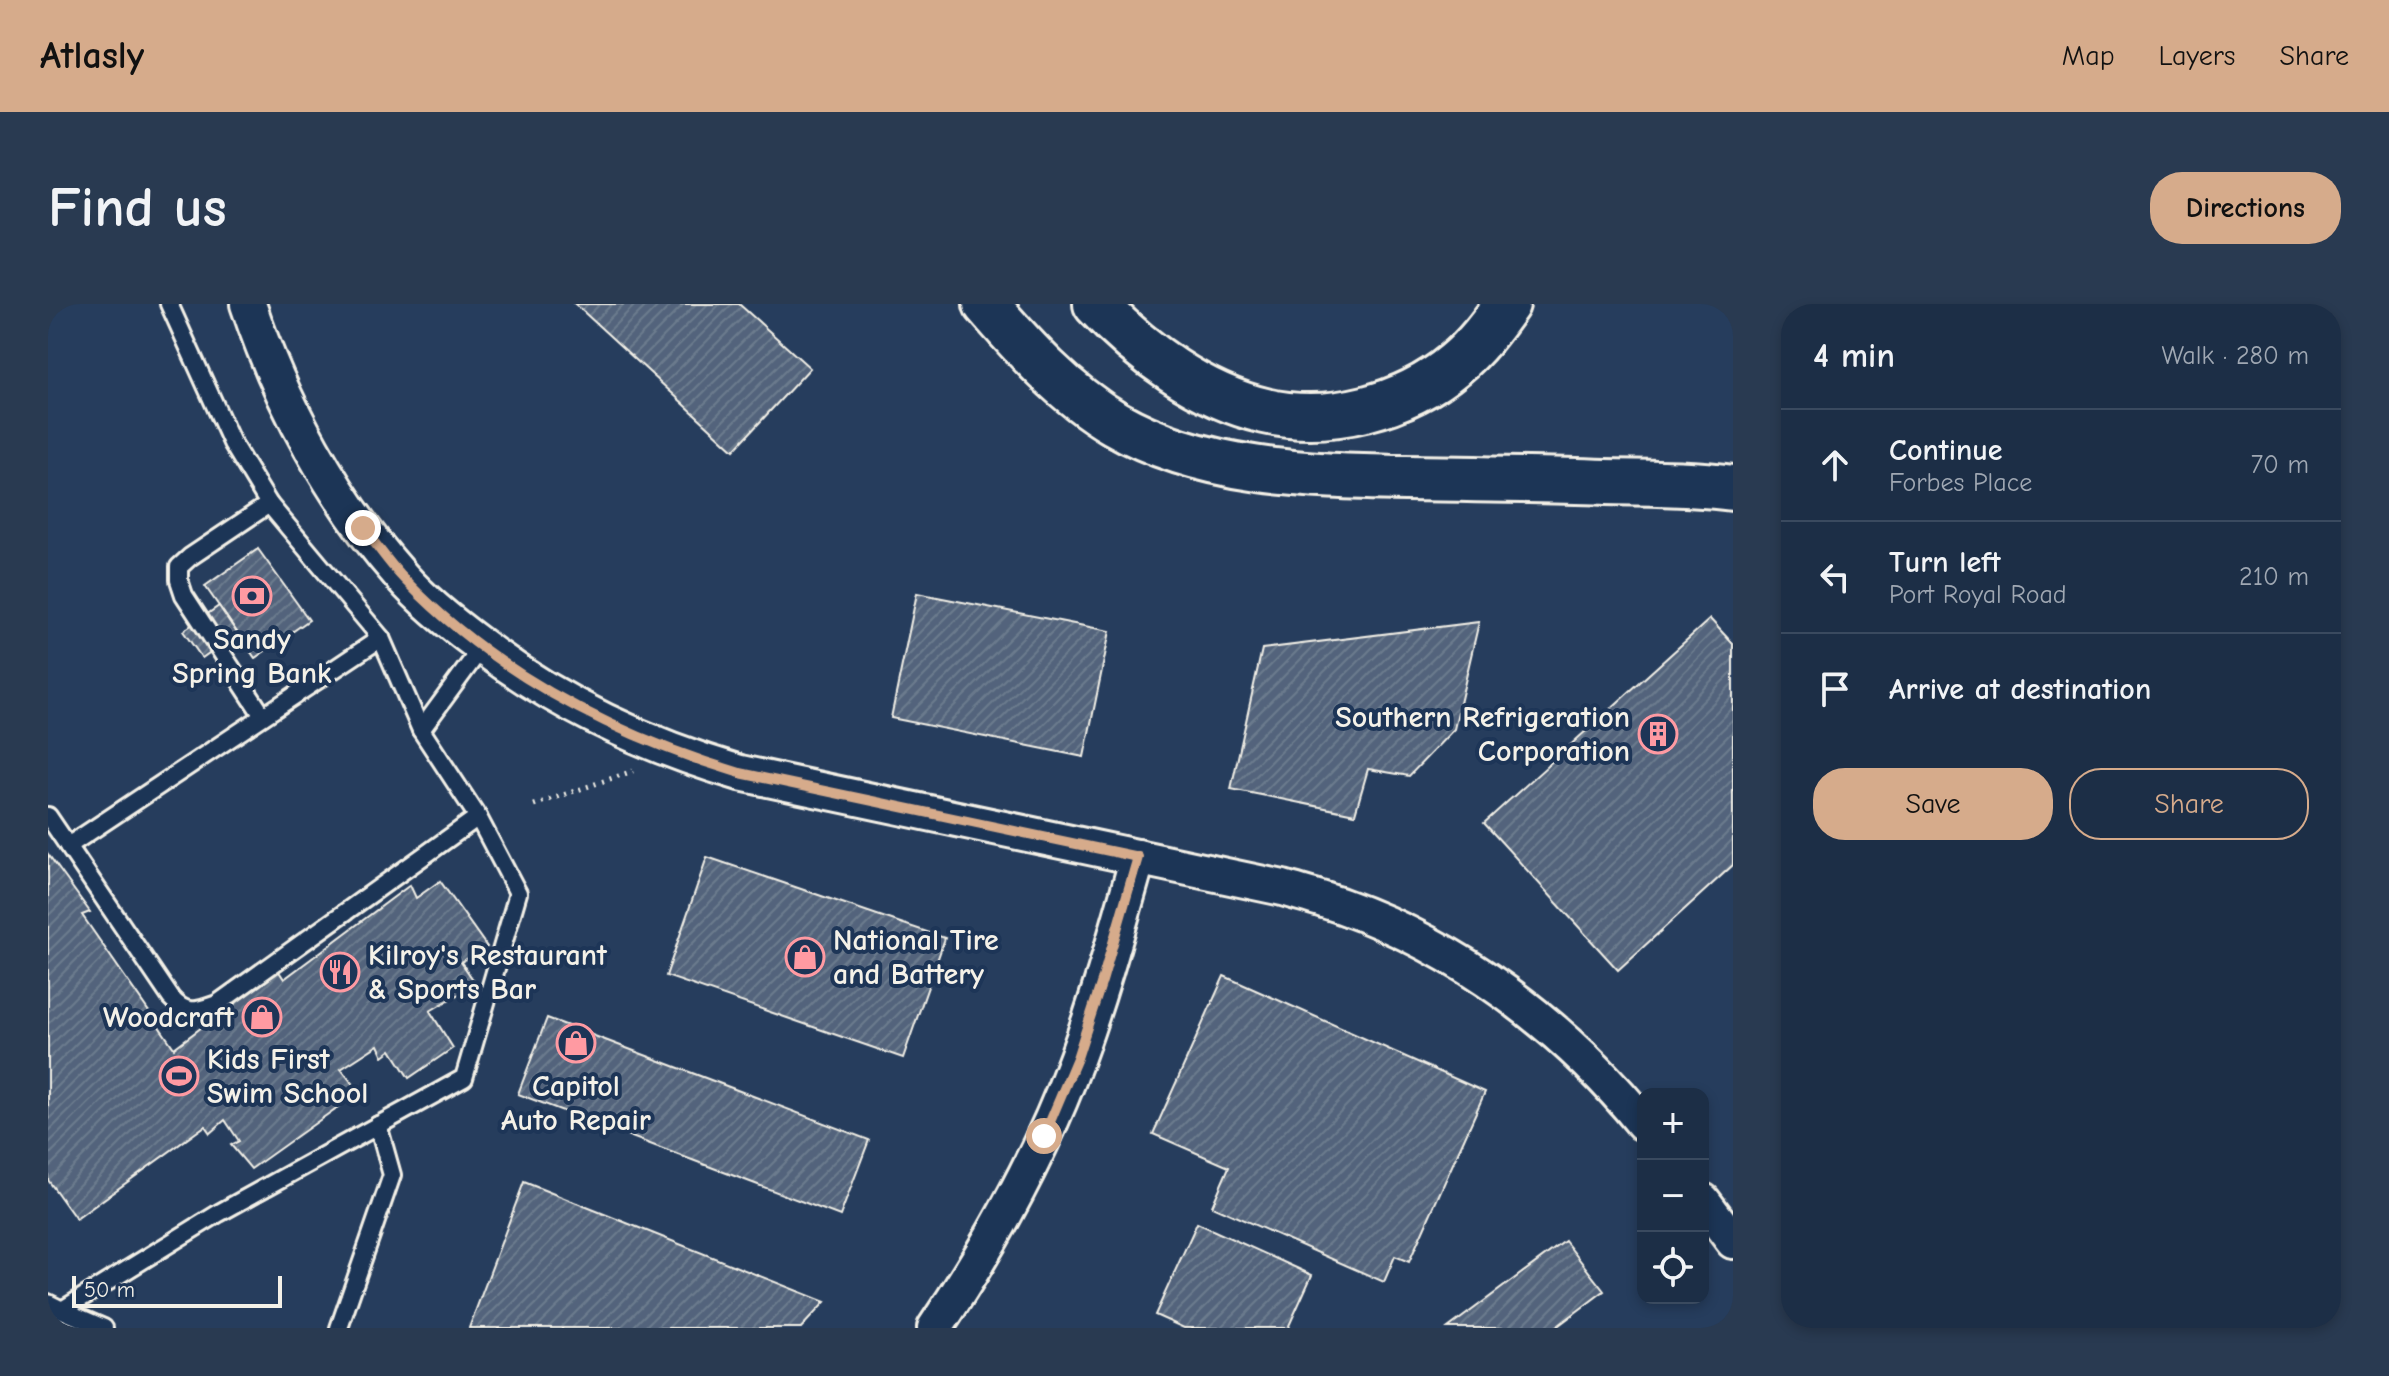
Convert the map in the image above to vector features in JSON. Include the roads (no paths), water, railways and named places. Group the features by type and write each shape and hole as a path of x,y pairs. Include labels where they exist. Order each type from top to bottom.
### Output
{"highway":[{"path":"986,304 1021,344 1075,395 1115,423 1160,444 1215,461 1354,477 1650,483 1733,488"},
{"path":"1007,304 1036,351 1075,395"},
{"path":"1096,304 1140,344 1207,389 1266,411 1305,415 1346,413 1384,404 1420,387 1455,364 1490,329 1507,304"}],"street":[{"path":"248,304 260,341 289,407 324,469 363,528 403,579 453,626 511,669 568,704 627,733 740,773 1283,888 1342,906 1398,929 1453,958 1515,999 1577,1050 1637,1115"},
{"path":"935,1328 995,1232 1044,1136 1081,1045 1138,857"},
{"path":"1709,1209 1733,1241"}],"lane":[{"path":"55,1307 464,1078 518,893 478,817 421,730 381,638 269,504 232,443 169,304"},
{"path":"263,716 184,595 179,567 269,504"},
{"path":"68,846 381,638"},
{"path":"421,730 482,647"},
{"path":"48,816 171,998 180,1008 195,1011 217,1004 478,817"},
{"path":"339,1328 392,1175 378,1125"},
{"path":"55,1307 104,1328"}],"place":[{"name":"Sandy Spring Bank","path":"252,596"},
{"name":"Southern Refrigeration Corporation","path":"1658,734"},
{"name":"National Tire and Battery","path":"805,957"},
{"name":"Kilroy's Restaurant & Sports Bar","path":"340,972"},
{"name":"Woodcraft","path":"262,1017"},
{"name":"Capitol Auto Repair","path":"576,1043"},
{"name":"Kids First Swim School","path":"179,1076"}]}
